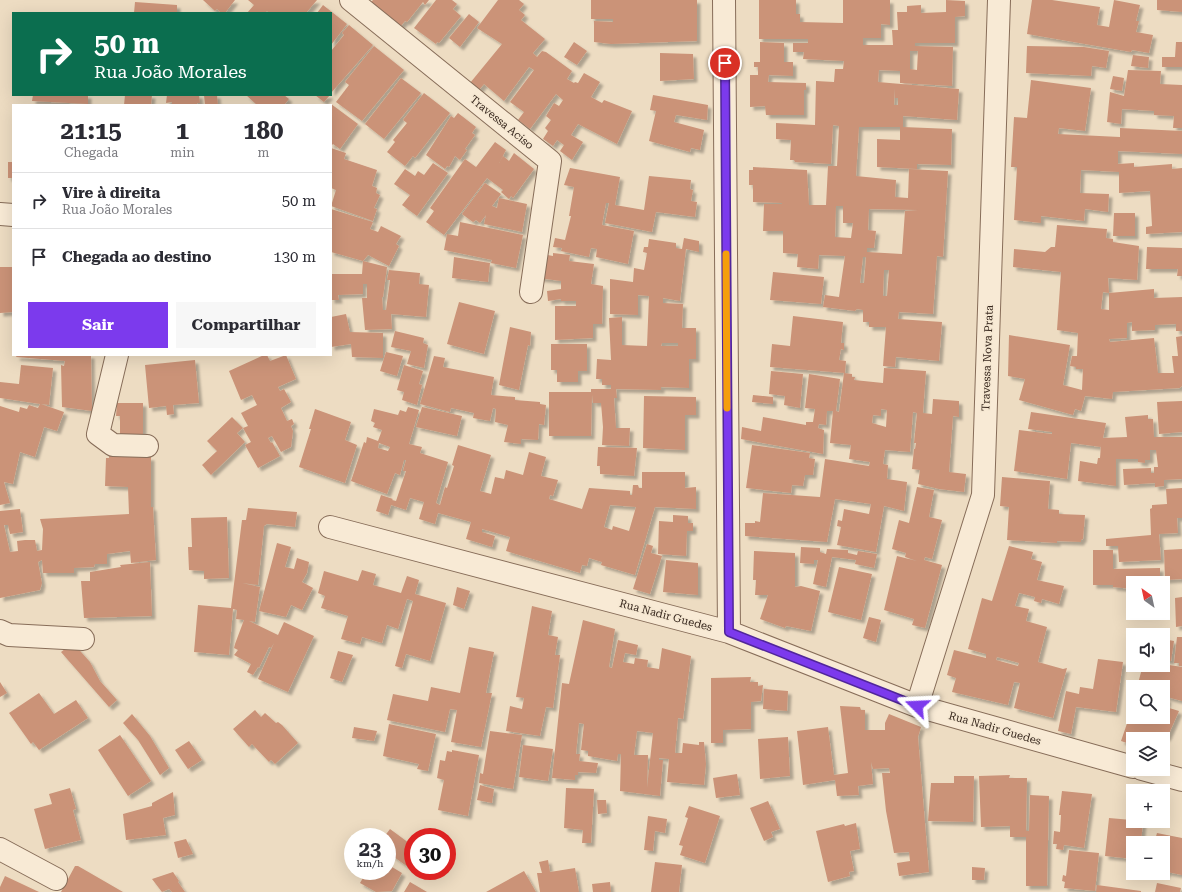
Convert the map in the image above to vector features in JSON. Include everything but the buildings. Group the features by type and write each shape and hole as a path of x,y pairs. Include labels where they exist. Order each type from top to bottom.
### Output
{"street":[{"name":"Travessa Aciso","path":"351,0 550,161 531,292"},
{"path":"724,0 729,632"},
{"name":"Travessa Nova Prata","path":"917,706 983,495 999,0"},
{"path":"0,214 12,214"},
{"path":"117,356 98,434 113,445 147,446"},
{"name":"Rua Nadir Guedes","path":"330,527 729,632 917,706 1126,765"},
{"path":"0,631 9,635 82,639"},
{"path":"1167,776 1182,780"},
{"path":"0,849 56,879"}],"slow traffic":[{"path":"726,254 727,408"}],"route":[{"path":"725,63 729,632 917,706"}]}
